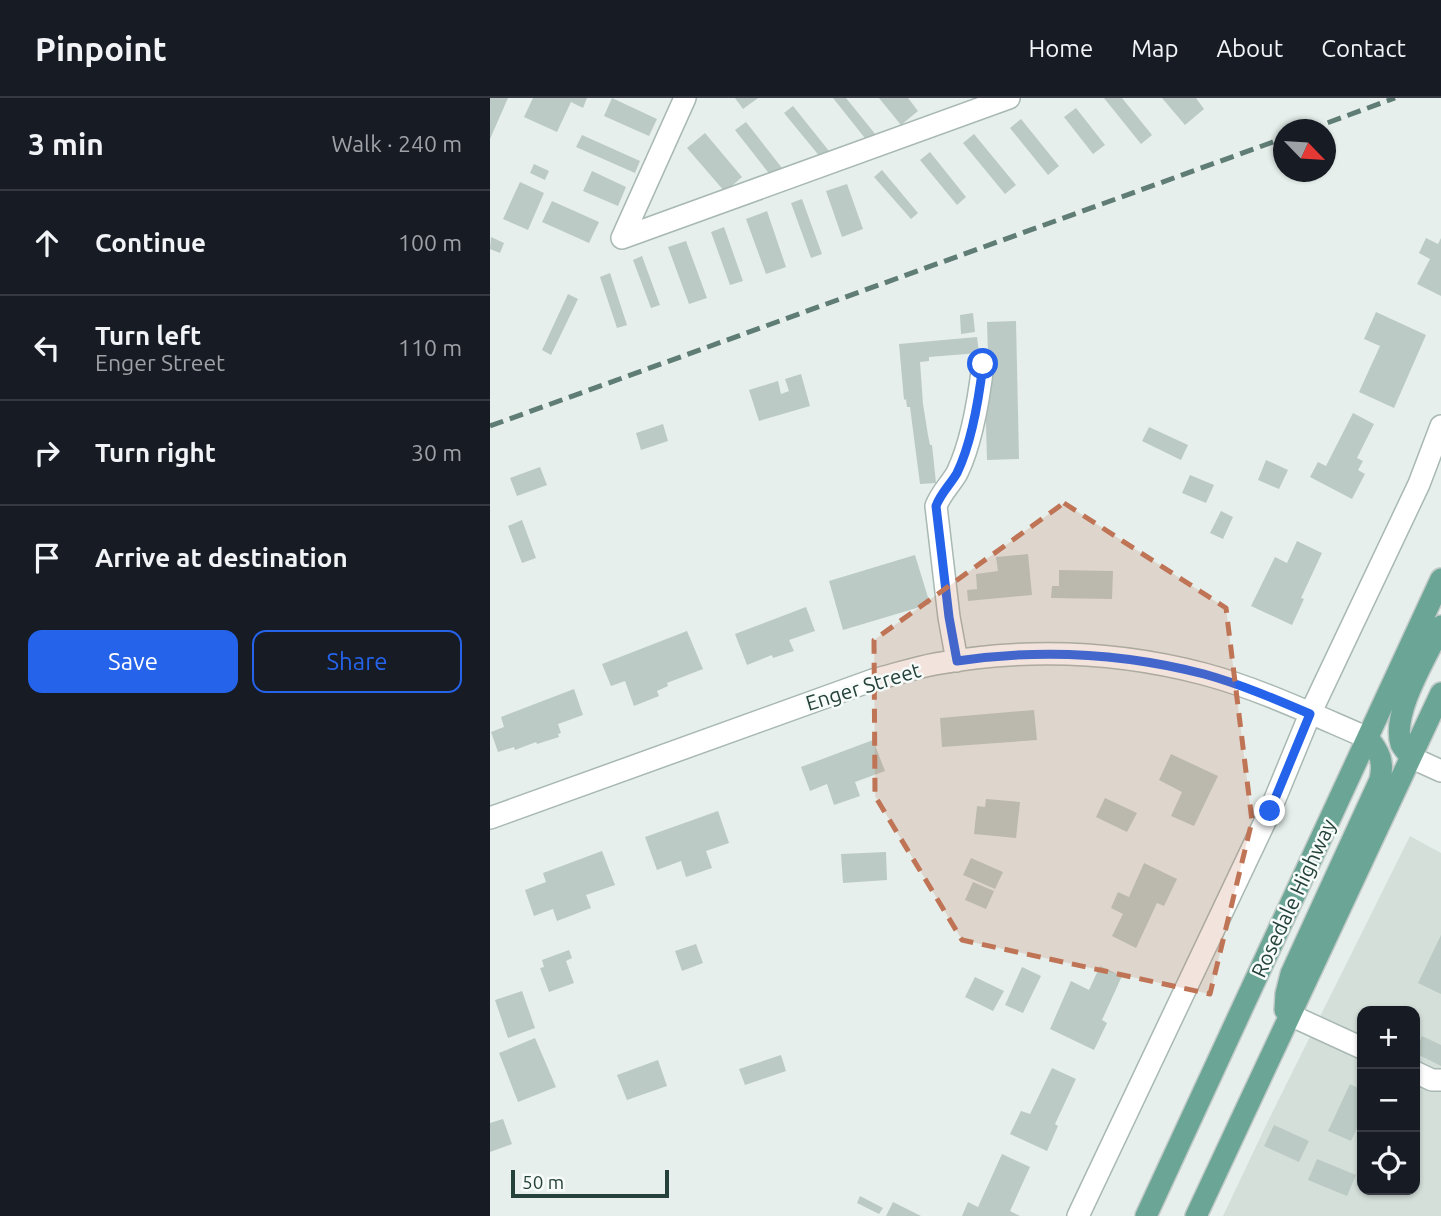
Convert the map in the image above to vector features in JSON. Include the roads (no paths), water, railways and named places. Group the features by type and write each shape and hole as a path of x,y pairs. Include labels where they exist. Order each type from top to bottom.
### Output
{"main road":[{"name":"Rosedale Highway","path":"1149,1212 1441,579"},
{"path":"1410,757 1401,744 1400,731 1405,704 1441,626"},
{"path":"1196,1216 1441,693"},
{"path":"1287,1021 1286,994 1291,974 1380,780 1381,756 1368,737"}],"street":[{"path":"685,98 622,238 1009,98"},
{"path":"957,661 936,506 956,473 978,409 983,364"},
{"path":"1078,1216 1270,811 1310,714 1419,484 1441,426"},
{"name":"Enger Street","path":"490,818 873,680 934,664 957,661 1038,654 1091,655 1143,661 1204,674 1254,690 1368,737"},
{"path":"1410,757 1441,771"},
{"path":"1287,1021 1357,1046"},
{"path":"1420,1074 1432,1080 1441,1080"}],"railway":[{"path":"1336,120 1395,98"},
{"path":"490,426 1273,142"}]}
